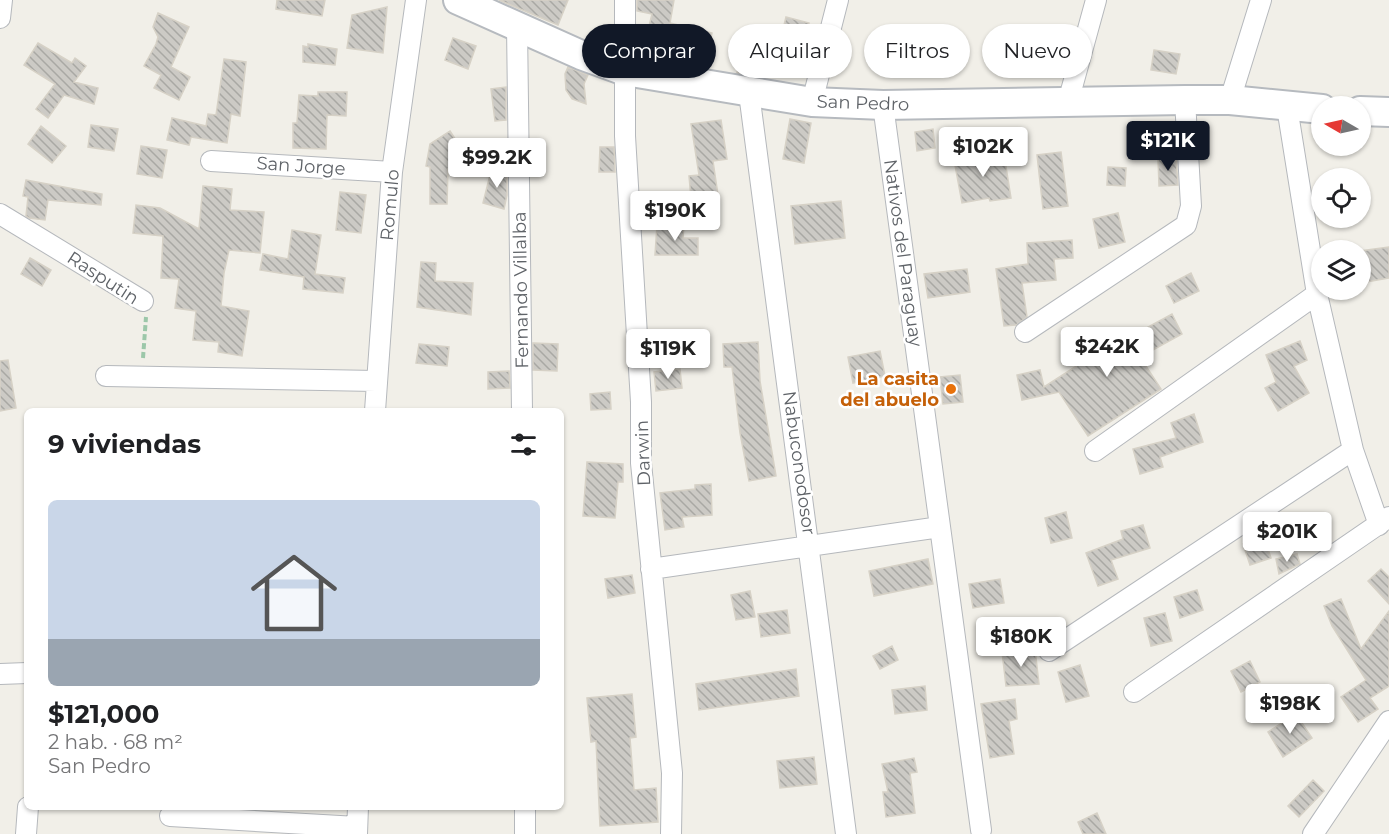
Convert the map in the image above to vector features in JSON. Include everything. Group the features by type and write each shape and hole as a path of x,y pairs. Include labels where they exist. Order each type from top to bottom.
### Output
{"main road":[{"name":"San Pedro","path":"458,0 582,55"},
{"name":"San Pedro","path":"664,78 812,102 883,105 1230,100 1311,108"},
{"path":"1371,111 1389,112"}],"street":[{"path":"0,18 2,0"},
{"name":"Romulo","path":"375,408 392,172 416,0"},
{"name":"Darwin","path":"625,0 625,24"},
{"path":"812,102 838,0"},
{"path":"1068,102 1096,0"},
{"path":"1230,100 1261,0"},
{"name":"Fernando Villalba","path":"517,26 522,408"},
{"name":"Darwin","path":"625,78 625,136 641,402 641,464 672,773 671,834"},
{"name":"Nabuconodosor","path":"749,93 846,834"},
{"path":"1025,332 1186,225 1191,206 1185,100"},
{"name":"Nativos del Paraguay","path":"883,105 981,830"},
{"path":"1287,107 1311,257"},
{"name":"San Jorge","path":"211,160 392,172"},
{"name":"Rasputin","path":"0,214 143,301"},
{"path":"1095,451 1311,298"},
{"path":"1134,692 1384,521 1353,450 1318,300"},
{"path":"106,376 376,381"},
{"path":"1049,651 1353,450"},
{"path":"651,569 940,527"},
{"path":"0,674 24,673"},
{"path":"1313,834 1389,721"},
{"path":"26,834 28,810"},
{"path":"170,816 357,830 358,810"},
{"path":"525,810 525,834"}],"path":[{"name":"Rasputin","path":"141,376 146,312 143,301"}],"building":[{"path":"277,0 325,0 322,16 276,9"},
{"path":"499,0 568,0 558,25"},
{"path":"637,0 674,0 670,23 674,24 650,24 652,14 637,11"},
{"path":"387,7 383,53 347,48 352,15"},
{"path":"158,13 189,27 171,67 190,77 179,100 154,88 161,75 144,66 158,37 153,27"},
{"path":"786,17 809,23 809,24 784,24"},
{"path":"453,38 476,46 468,69 445,60"},
{"path":"38,43 72,63 75,58 86,66 74,82 98,88 94,104 64,95 48,118 36,109 55,84 24,65"},
{"path":"308,44 337,49 335,65 303,62 303,46 308,47"},
{"path":"1154,50 1180,54 1176,74 1151,70"},
{"path":"224,59 246,62 240,116 231,114 227,143 191,137 189,145 167,140 172,118 206,126 208,114 216,115"},
{"path":"568,67 582,73 582,78 587,78 584,84 586,104 572,99 566,90 565,74"},
{"path":"506,87 506,120 495,121 491,89"},
{"path":"318,92 347,92 346,116 327,115 326,149 293,148 293,123 297,123 299,95 318,96"},
{"path":"790,119 811,123 804,163 783,159"},
{"path":"721,120 727,159 713,161 718,195 691,198 689,176 699,175 691,124"},
{"path":"91,125 118,129 114,151 88,147"},
{"path":"41,126 66,146 52,163 28,144"},
{"path":"933,129 935,148 917,151 915,132"},
{"path":"450,131 461,148 475,151 472,173 448,169 447,204 430,204 430,167 426,166 430,144"},
{"path":"141,146 167,150 162,178 137,174"},
{"path":"600,147 614,147 615,172 599,172"},
{"path":"1061,152 1068,206 1043,209 1037,155"},
{"path":"1004,154 1011,198 990,201 989,198 962,203 954,160"},
{"path":"1158,158 1176,158 1178,185 1159,186"},
{"path":"492,167 507,171 507,195 504,209 483,203"},
{"path":"1108,167 1126,168 1125,186 1107,185"},
{"path":"26,180 102,194 101,205 48,200 45,220 29,218 26,216 28,197 23,196"},
{"path":"203,186 232,189 230,210 264,212 260,253 229,250 224,273 221,306 249,311 242,356 218,352 219,342 193,340 196,311 175,308 179,279 161,278 163,236 133,233 136,205 160,208 199,229"},
{"path":"340,192 366,195 361,233 336,230"},
{"path":"841,201 845,238 795,244 791,206"},
{"path":"1118,213 1125,242 1099,248 1093,219"},
{"path":"657,225 684,225 683,238 698,238 698,255 655,255"},
{"path":"292,230 321,235 315,274 345,278 343,293 303,289 304,277 260,270 263,254 288,259"},
{"path":"1072,240 1073,258 1054,259 1056,280 1022,283 1027,317 1016,325 1004,326 996,269 1028,264 1027,243"},
{"path":"1389,247 1389,278 1371,281 1371,249"},
{"path":"30,258 51,270 42,286 21,274"},
{"path":"421,262 436,263 435,281 473,283 471,315 417,307"},
{"path":"967,269 970,292 928,298 924,274"},
{"path":"1191,273 1199,291 1174,303 1166,286"},
{"path":"1172,314 1182,334 1140,357 1161,389 1088,436 1059,392 1022,400 1017,375 1040,370 1044,387 1126,334 1128,338"},
{"path":"1300,341 1307,360 1294,366 1309,393 1278,411 1265,388 1276,382 1266,355"},
{"path":"758,342 760,381 776,476 749,481 740,433 732,367 724,367 723,344"},
{"path":"533,343 558,344 557,371 533,370"},
{"path":"419,344 449,347 447,366 416,363"},
{"path":"880,351 885,376 853,383 848,357"},
{"path":"8,360 16,408 0,411 0,361"},
{"path":"680,369 682,388 656,391 654,372"},
{"path":"509,371 510,388 488,389 488,372"},
{"name":"La casita del abuelo","path":"960,375 963,402 943,404 940,377"},
{"path":"610,392 611,409 591,410 590,394"},
{"path":"1194,414 1203,442 1160,457 1163,467 1140,474 1133,449 1176,438 1171,423"},
{"path":"587,462 623,464 623,482 618,482 615,518 583,516"},
{"path":"711,484 712,515 682,517 684,527 665,530 660,493 695,489 695,485"},
{"path":"1066,512 1072,538 1051,543 1045,518"},
{"path":"1143,525 1150,548 1111,560 1118,579 1098,586 1086,553 1123,539 1121,531"},
{"path":"1264,537 1271,558 1250,565 1243,544"},
{"path":"1297,554 1300,564 1279,574 1276,559"},
{"path":"928,559 933,584 874,596 869,571"},
{"path":"1381,569 1389,577 1389,604 1368,581"},
{"path":"632,575 635,593 608,598 605,579"},
{"path":"1000,579 1004,603 973,608 969,584"},
{"path":"1197,590 1203,610 1180,618 1174,597"},
{"path":"750,591 755,617 736,620 731,595"},
{"path":"1341,599 1361,649 1389,611 1389,686 1370,698 1378,709 1358,722 1341,697 1366,680 1332,626 1324,606"},
{"path":"787,610 790,633 761,637 758,614"},
{"path":"1165,613 1172,641 1151,646 1144,618"},
{"path":"892,646 898,660 880,669 873,656"},
{"path":"1035,649 1039,684 1006,686 1002,652"},
{"path":"1250,661 1260,682 1241,692 1231,671"},
{"path":"1080,665 1089,696 1066,702 1058,672"},
{"path":"796,669 799,696 699,710 696,684"},
{"path":"925,686 927,710 895,714 892,690"},
{"path":"632,694 636,737 630,738 634,790 656,788 658,822 600,826 596,741 591,742 587,698"},
{"path":"1015,699 1017,719 1009,721 1014,754 990,758 981,704"},
{"path":"1296,714 1312,738 1283,757 1268,732"},
{"path":"814,757 817,784 780,788 777,761"},
{"path":"914,758 917,772 910,773 915,813 886,817 883,792 888,792 882,764"},
{"path":"1313,780 1324,791 1299,817 1288,806"},
{"path":"1097,813 1106,834 1083,834 1078,822"}],"place":[{"name":"La casita del abuelo","path":"951,389"}]}
